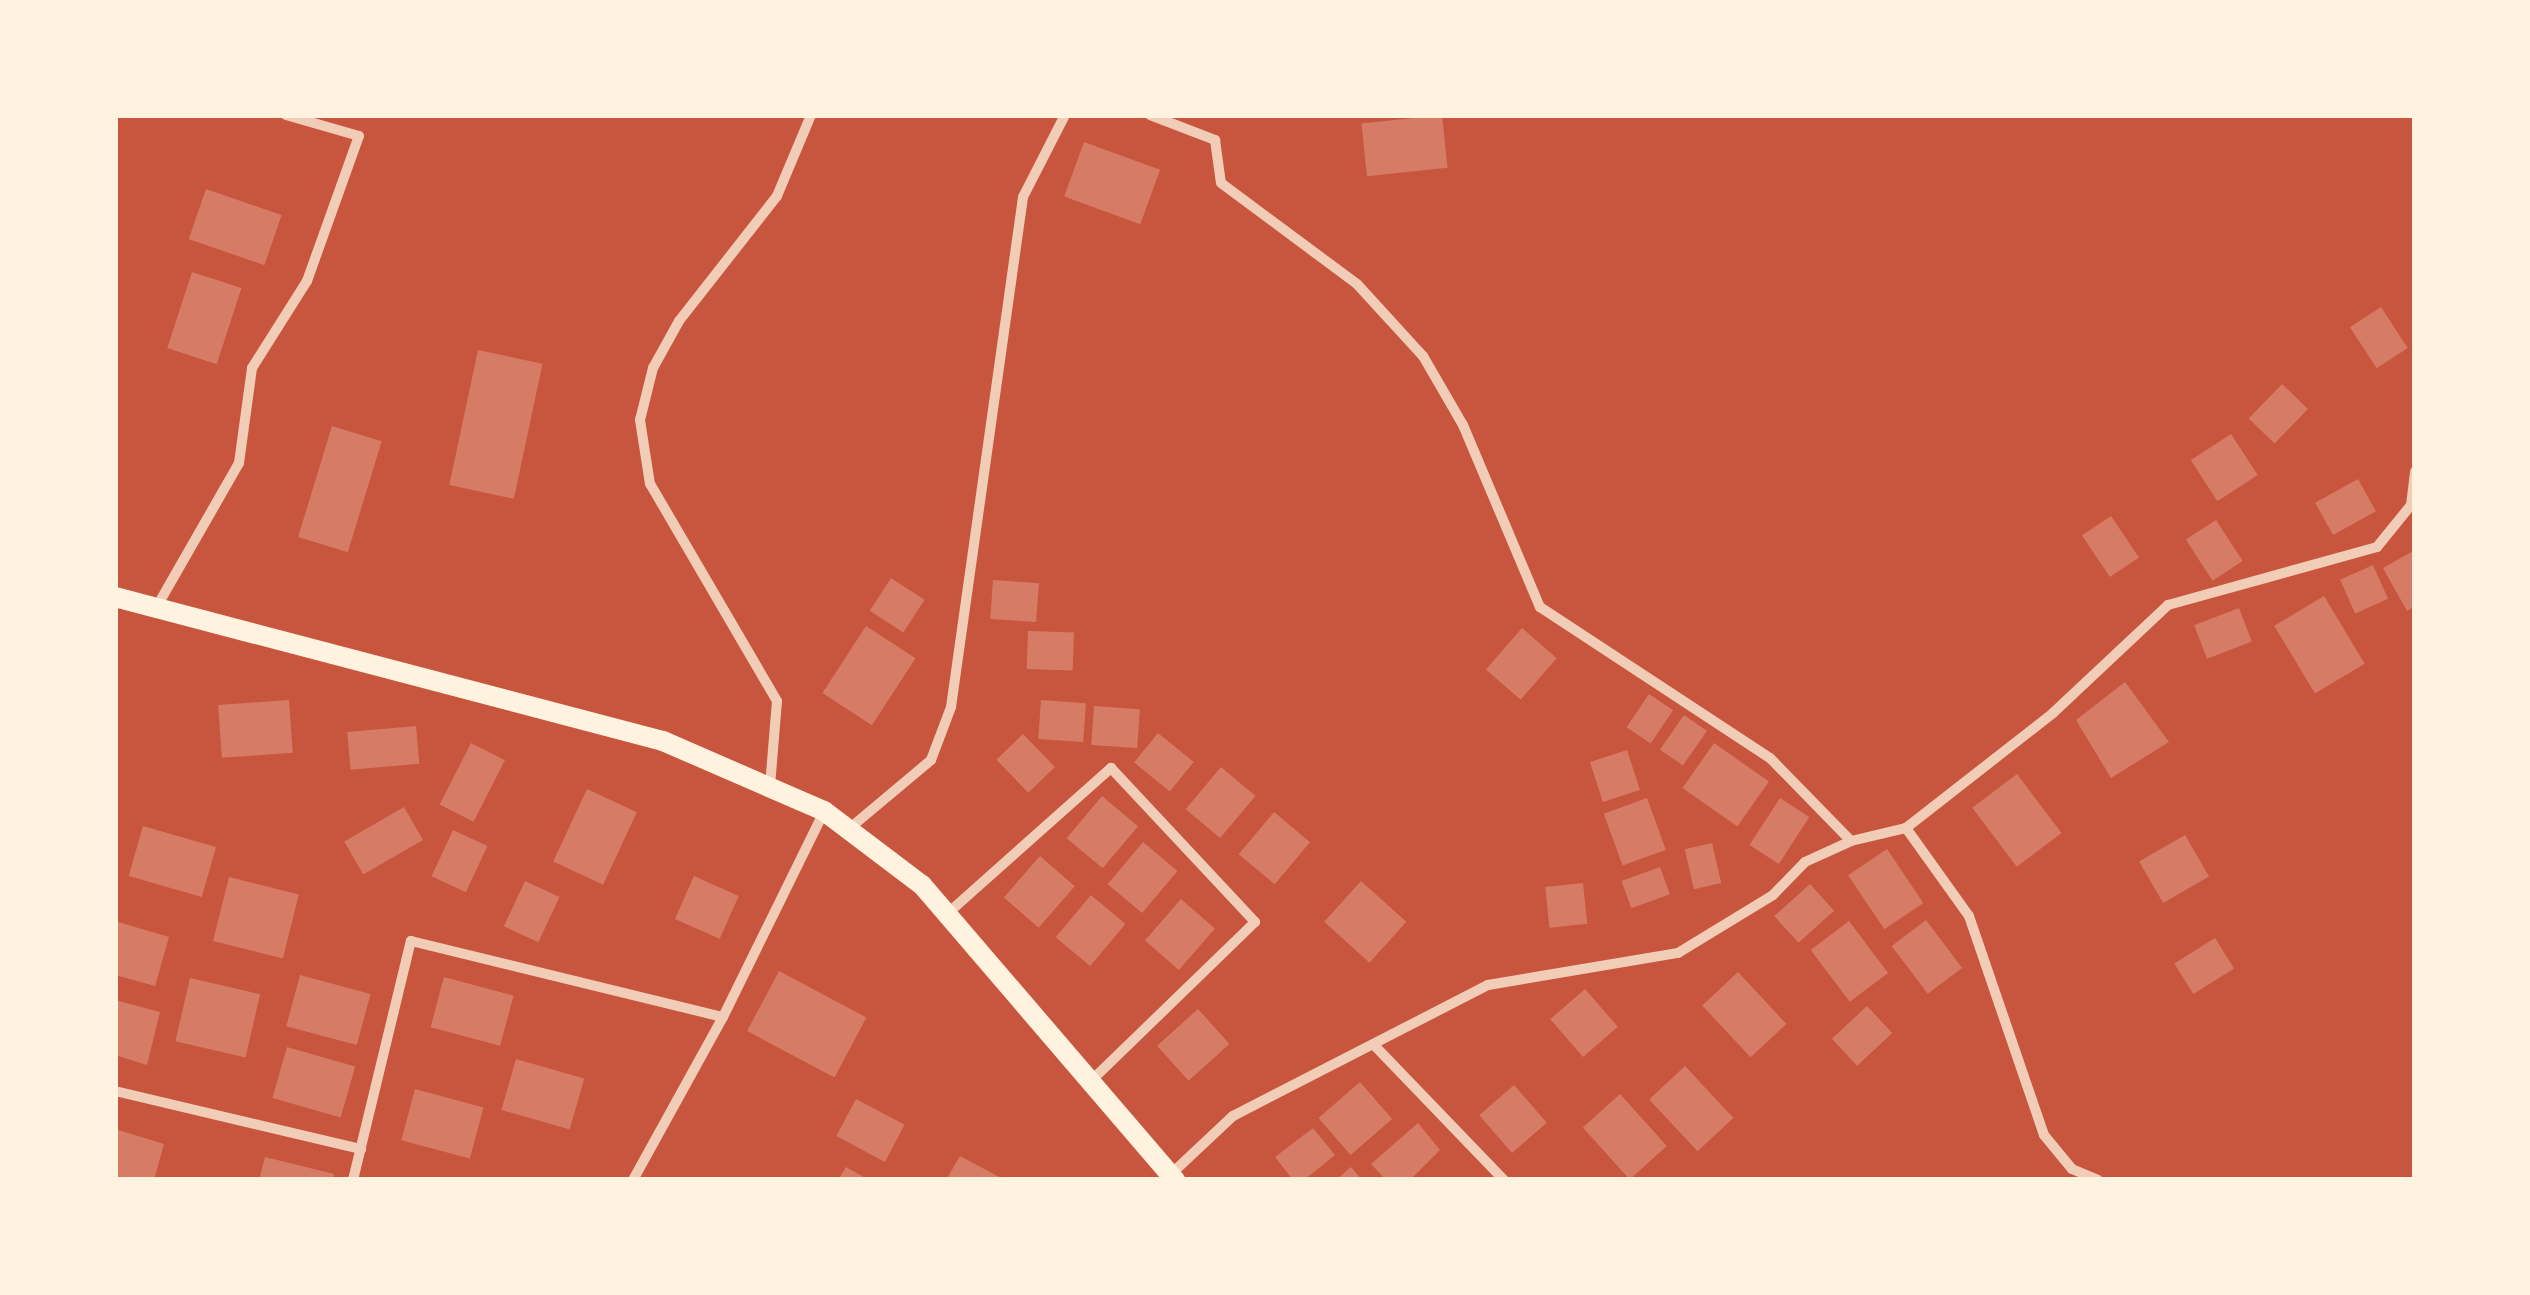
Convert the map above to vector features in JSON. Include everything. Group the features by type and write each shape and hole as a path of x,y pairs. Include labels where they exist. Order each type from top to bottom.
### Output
{"main road":[{"path":"115,598 663,741 824,811 922,884 1170,1178"}],"street":[{"path":"156,608 239,463 252,368 307,282 359,136 286,115"},
{"path":"770,786 778,701 650,484 640,420 653,368 679,320 777,196 811,115"},
{"path":"850,828 931,760 952,707 1024,197 1065,115"},
{"path":"1150,115 1215,140 1222,183 1357,284 1423,356 1462,425 1540,607 1770,758 1851,840"},
{"path":"1170,1178 1233,1116 1488,985 1678,953 1773,895 1804,862 1851,840 1906,828 2053,713 2168,605 2377,547 2411,506 2415,471"},
{"path":"947,914 1111,768 1255,922 1091,1082"},
{"path":"632,1180 724,1017 824,811"},
{"path":"1906,828 1969,916 2044,1135 2072,1168 2098,1180"},
{"path":"353,1180 411,941 724,1017"},
{"path":"1374,1045 1504,1180"},
{"path":"115,1090 362,1148"}],"building":[{"path":"1442,115 1448,168 1367,176 1361,123"},
{"path":"1084,142 1160,170 1140,224 1064,197"},
{"path":"206,189 282,215 264,265 189,239"},
{"path":"192,272 241,288 217,364 167,348"},
{"path":"2381,307 2408,348 2377,368 2350,327"},
{"path":"478,350 543,364 514,499 449,485"},
{"path":"2282,384 2308,409 2275,444 2249,419"},
{"path":"332,426 382,441 348,552 298,537"},
{"path":"2231,434 2258,475 2217,501 2191,460"},
{"path":"2358,479 2376,511 2333,535 2315,503"},
{"path":"2111,516 2139,557 2110,577 2082,536"},
{"path":"2216,520 2243,561 2212,581 2186,540"},
{"path":"2415,550 2415,606 2407,611 2383,568"},
{"path":"2373,565 2388,599 2355,613 2340,580"},
{"path":"891,578 925,600 903,632 870,611"},
{"path":"993,580 1039,583 1036,622 990,619"},
{"path":"2324,596 2365,664 2315,694 2274,626"},
{"path":"2239,608 2252,642 2207,659 2194,625"},
{"path":"866,626 915,658 872,725 822,693"},
{"path":"1522,628 1557,658 1521,700 1486,670"},
{"path":"1028,631 1074,633 1073,671 1027,669"},
{"path":"2125,682 2169,742 2111,778 2076,720"},
{"path":"1649,694 1673,710 1651,743 1627,727"},
{"path":"289,700 293,753 222,758 218,705"},
{"path":"1041,700 1086,703 1083,742 1038,739"},
{"path":"1094,706 1140,709 1137,748 1091,745"},
{"path":"1684,715 1707,731 1683,765 1660,749"},
{"path":"416,726 419,764 351,770 347,732"},
{"path":"1158,733 1194,762 1170,791 1134,763"},
{"path":"1023,734 1055,767 1028,793 996,760"},
{"path":"471,743 505,760 474,822 440,804"},
{"path":"1714,743 1769,781 1737,826 1682,788"},
{"path":"1627,750 1640,790 1603,802 1590,762"},
{"path":"1221,767 1255,796 1220,838 1186,809"},
{"path":"2017,774 2062,833 2017,867 1972,808"},
{"path":"587,789 637,812 603,885 553,862"},
{"path":"1102,796 1138,826 1103,868 1067,838"},
{"path":"1647,798 1666,850 1623,865 1604,814"},
{"path":"1780,798 1809,817 1779,864 1750,845"},
{"path":"404,807 423,840 363,874 344,842"},
{"path":"1274,812 1310,842 1275,884 1239,854"},
{"path":"143,826 216,847 202,897 129,876"},
{"path":"453,830 487,846 466,892 431,876"},
{"path":"2185,835 2209,877 2163,903 2139,862"},
{"path":"1143,842 1177,871 1142,913 1108,884"},
{"path":"1712,843 1721,883 1694,889 1685,849"},
{"path":"1887,849 1923,903 1884,929 1848,875"},
{"path":"1040,856 1075,886 1039,928 1004,898"},
{"path":"1660,867 1670,894 1631,908 1621,881"},
{"path":"694,876 739,896 720,939 675,919"},
{"path":"229,877 299,894 283,958 213,941"},
{"path":"525,881 559,897 538,942 504,926"},
{"path":"1361,881 1406,922 1370,963 1324,922"},
{"path":"1583,883 1587,924 1549,928 1545,887"},
{"path":"1810,884 1834,911 1798,943 1774,916"},
{"path":"1091,895 1125,924 1090,966 1056,937"},
{"path":"1181,899 1215,929 1179,970 1145,941"},
{"path":"1926,920 1962,968 1928,994 1892,946"},
{"path":"115,921 169,937 155,986 115,975"},
{"path":"1849,921 1888,973 1850,1002 1811,950"},
{"path":"2215,938 2234,969 2193,994 2174,963"},
{"path":"779,971 866,1017 834,1078 747,1031"},
{"path":"1738,972 1786,1024 1751,1057 1702,1005"},
{"path":"300,975 371,994 357,1045 286,1026"},
{"path":"444,977 514,996 500,1046 431,1027"},
{"path":"190,978 260,994 246,1058 175,1041"},
{"path":"1585,989 1618,1027 1583,1057 1550,1019"},
{"path":"115,1000 160,1012 147,1065 115,1055"},
{"path":"1867,1006 1892,1033 1857,1066 1832,1039"},
{"path":"1198,1009 1229,1044 1189,1081 1157,1046"},
{"path":"287,1047 355,1067 341,1118 272,1098"},
{"path":"516,1059 584,1079 570,1130 501,1110"},
{"path":"1685,1066 1733,1118 1698,1151 1649,1099"},
{"path":"1360,1082 1392,1119 1351,1155 1318,1118"},
{"path":"1514,1085 1547,1123 1512,1153 1479,1115"},
{"path":"415,1089 484,1107 470,1159 401,1140"},
{"path":"1620,1094 1667,1146 1630,1179 1583,1127"},
{"path":"856,1099 905,1125 885,1162 836,1136"},
{"path":"1418,1123 1440,1150 1410,1180 1386,1180 1371,1164"},
{"path":"1313,1128 1335,1155 1304,1180 1293,1180 1275,1157"},
{"path":"115,1129 164,1144 154,1180 115,1180"},
{"path":"960,1156 1005,1180 946,1180"},
{"path":"265,1157 334,1174 333,1180 259,1180"},
{"path":"846,1167 869,1180 838,1180"},
{"path":"1351,1167 1362,1180 1336,1180"}]}
